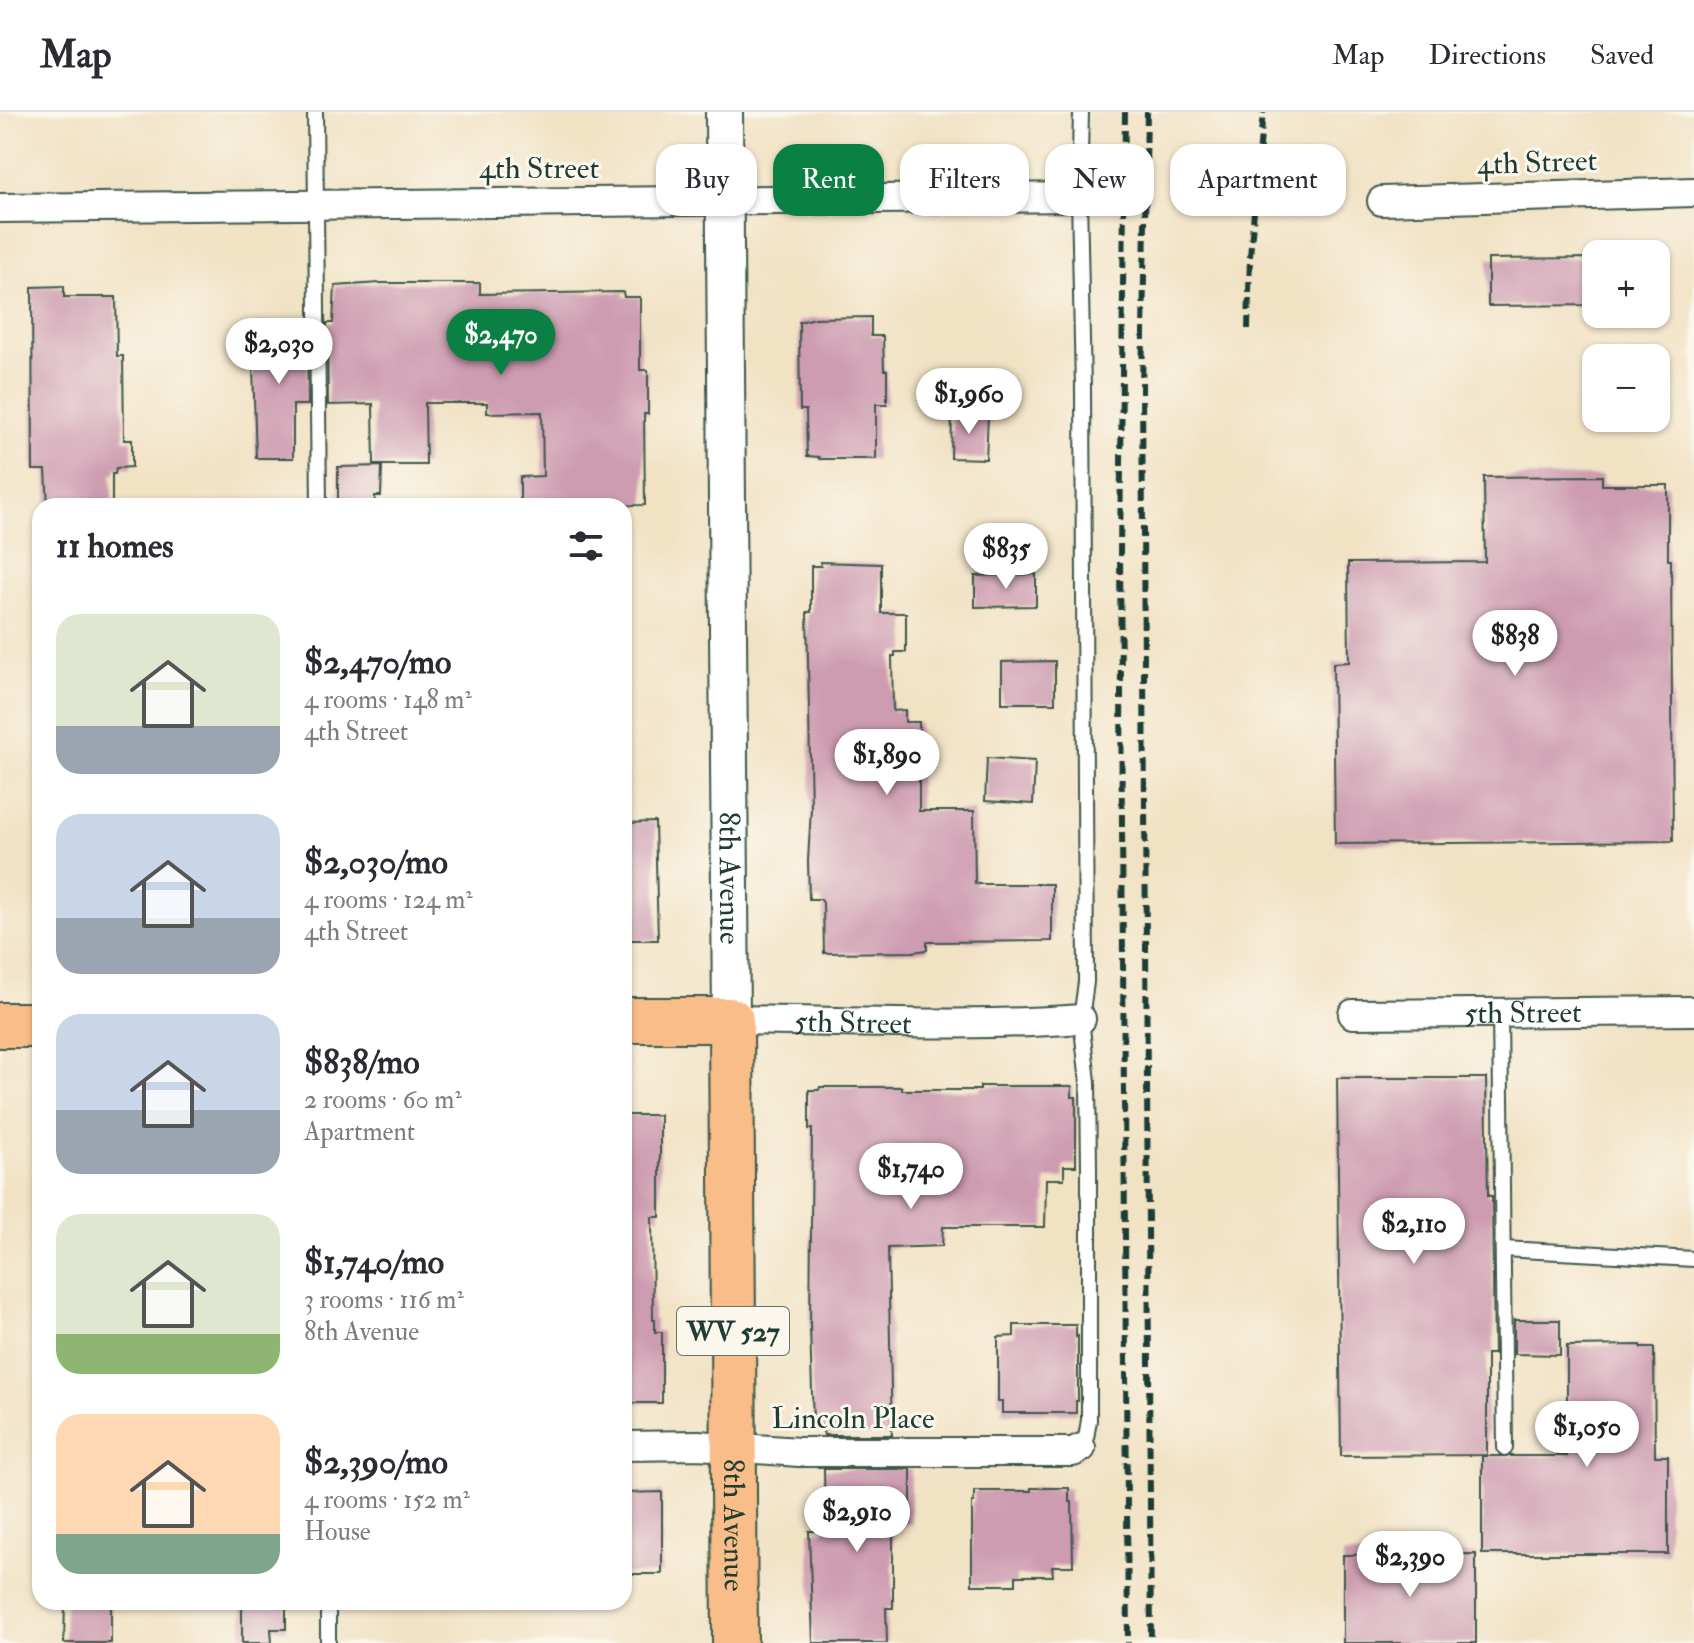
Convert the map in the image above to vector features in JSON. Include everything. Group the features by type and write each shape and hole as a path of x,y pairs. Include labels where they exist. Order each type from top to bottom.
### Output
{"main road":[{"name":"5th Street","path":"632,1020 731,1020"},
{"name":"8th Avenue","path":"731,1020 735,1643"},
{"path":"0,1025 32,1025"}],"street":[{"name":"8th Avenue","path":"724,112 724,144"},
{"name":"4th Street","path":"1382,201 1694,192"},
{"name":"4th Street","path":"757,201 1045,197"},
{"name":"4th Street","path":"0,208 656,202"},
{"name":"8th Avenue","path":"725,216 731,1020"},
{"name":"5th Street","path":"1353,1014 1694,1011"},
{"name":"5th Street","path":"731,1020 946,1025 1081,1019"},
{"name":"Lincoln Place","path":"632,1446 698,1445 791,1452 1073,1452 1081,1448"}],"lane":[{"path":"315,112 319,498"},
{"path":"1080,144 1081,112"},
{"path":"1079,216 1084,447 1086,982 1081,1019 1088,1082 1091,1288 1089,1420 1081,1448"},
{"path":"1500,1012 1505,1448"},
{"path":"1503,1249 1694,1259"},
{"path":"328,1610 328,1643"}],"building":[{"path":"1582,258 1582,305 1488,306 1488,259"},
{"path":"480,283 480,294 623,292 624,297 640,297 640,370 648,370 648,414 644,414 645,505 632,505 632,498 520,498 520,477 543,476 542,412 487,413 487,403 425,403 426,465 374,465 373,404 328,405 327,323 333,323 335,286"},
{"path":"64,286 64,297 116,297 117,356 123,356 124,440 132,440 132,467 116,468 115,474 112,474 112,498 48,498 46,470 33,470 32,287"},
{"path":"871,317 871,336 883,336 884,370 887,370 887,404 876,404 876,459 819,459 807,456 806,410 800,410 799,322 815,318"},
{"path":"257,323 307,323 308,405 293,405 293,458 256,458 253,367 258,367"},
{"path":"952,413 988,415 986,459 951,458"},
{"path":"382,466 381,496 338,498 338,467"},
{"path":"1602,476 1602,485 1668,485 1673,841 1335,844 1333,663 1349,662 1348,563 1485,562 1484,477"},
{"path":"820,562 881,564 881,613 906,613 906,652 895,652 892,656 893,711 905,710 905,722 919,722 919,811 974,811 975,884 1052,884 1052,941 927,942 927,950 913,952 824,953 823,903 821,899 809,899 808,861 811,809 807,612 811,612 811,566 821,566"},
{"path":"1036,574 1036,606 975,607 975,576"},
{"path":"1055,661 1055,703 1002,703 1002,662"},
{"path":"987,758 1035,761 1033,804 985,801"},
{"path":"655,822 658,940 632,940 632,823"},
{"path":"1337,1078 1486,1078 1488,1196 1492,1196 1494,1354 1487,1354 1487,1455 1341,1456"},
{"path":"980,1086 1072,1086 1072,1097 1076,1097 1076,1166 1064,1166 1064,1179 1046,1179 1045,1227 943,1227 942,1246 888,1248 892,1435 824,1435 821,1425 813,1425 810,1325 812,1129 809,1129 809,1090 819,1090 820,1087 902,1087 902,1090 980,1090"},
{"path":"632,1115 660,1115 660,1217 652,1217 653,1320 655,1332 662,1332 662,1403 632,1403"},
{"path":"1514,1320 1560,1320 1560,1355 1514,1354"},
{"path":"1014,1325 1076,1325 1076,1413 1002,1413 1002,1402 998,1402 998,1337 1014,1336"},
{"path":"1641,1345 1641,1348 1654,1348 1655,1456 1668,1456 1668,1554 1482,1554 1482,1456 1567,1456 1567,1346"},
{"path":"824,1469 911,1469 911,1524 893,1525 893,1608 886,1608 887,1643 813,1643 809,1531 823,1531 825,1528"},
{"path":"1031,1488 1069,1488 1073,1566 1052,1566 1053,1576 1016,1576 1016,1585 972,1585 974,1491 1031,1491"},
{"path":"662,1492 662,1574 632,1574 632,1493"},
{"path":"1476,1554 1476,1643 1343,1643 1343,1555"},
{"path":"65,1610 111,1610 111,1643 64,1643"},
{"path":"242,1610 286,1610 286,1629 271,1629 272,1643 242,1643"}],"railway":[{"path":"1125,112 1120,553 1128,1643"},
{"path":"1147,112 1142,389 1151,1643"},
{"path":"1248,329 1250,256 1263,112"}]}
